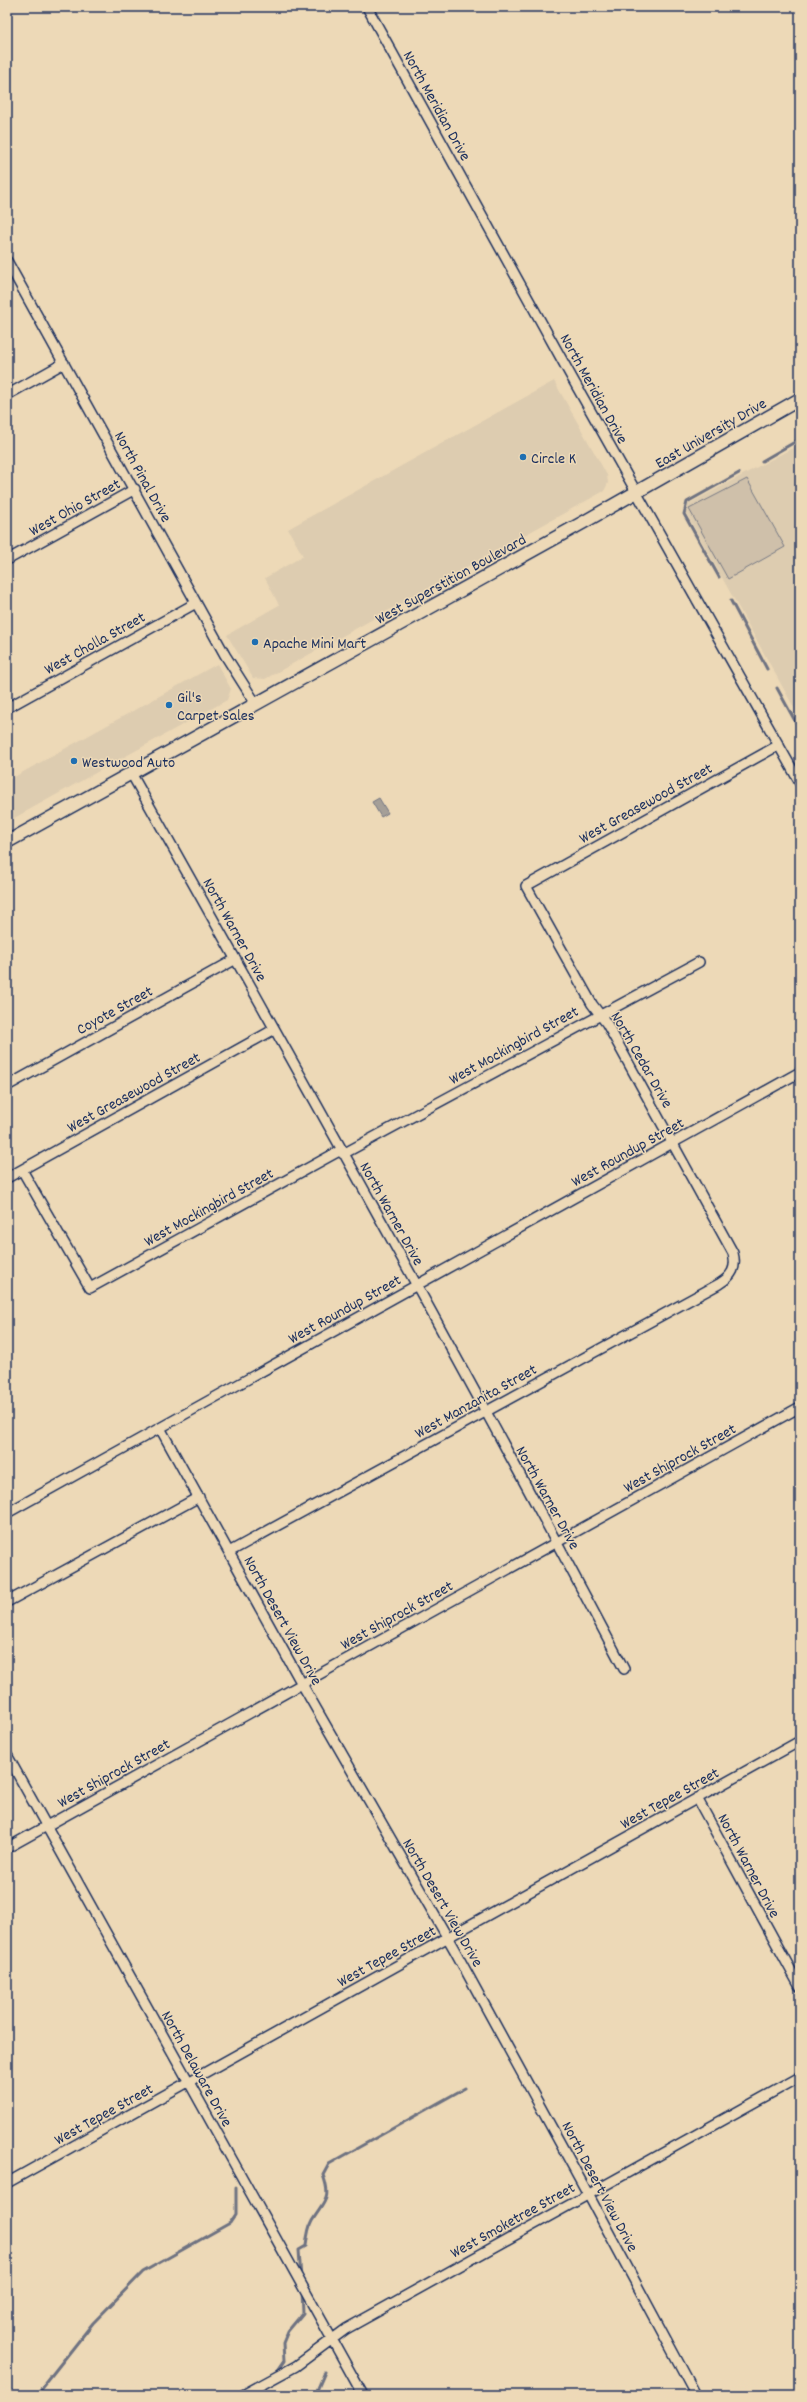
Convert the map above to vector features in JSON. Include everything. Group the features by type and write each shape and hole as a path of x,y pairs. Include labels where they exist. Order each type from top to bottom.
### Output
{"main road":[{"name":"East University Drive","path":"636,492 800,399"},
{"name":"West Superstition Boulevard","path":"7,842 636,492"}],"street":[{"name":"North Meridian Drive","path":"366,7 800,783"},
{"name":"North Pinal Drive","path":"7,261 196,603 256,704"},
{"path":"7,395 64,363"},
{"name":"West Ohio Street","path":"7,560 134,490"},
{"name":"West Cholla Street","path":"7,708 196,603"},
{"name":"West Greasewood Street","path":"526,886 779,745"},
{"name":"North Warner Drive","path":"131,773 236,959 273,1030 486,1411 624,1669"},
{"name":"North Cedar Drive","path":"526,886 673,1142 734,1253 735,1260 733,1271"},
{"name":"Coyote Street","path":"7,1086 236,959"},
{"name":"West Mockingbird Street","path":"22,1170 90,1288 699,962"},
{"name":"West Greasewood Street","path":"7,1178 273,1030"},
{"name":"West Roundup Street","path":"7,1513 800,1072"},
{"name":"West Manzanita Street","path":"229,1552 719,1284 733,1271"},
{"name":"West Shiprock Street","path":"7,1848 800,1407"},
{"name":"North Desert View Drive","path":"160,1428 302,1684 447,1938 588,2194 696,2395"},
{"path":"7,1602 199,1497"},
{"name":"West Tepee Street","path":"7,2183 800,1741"},
{"name":"North Delaware Drive","path":"7,1755 363,2395"},
{"name":"North Warner Drive","path":"697,1798 800,1987"},
{"name":"West Smoketree Street","path":"243,2395 296,2366 346,2329 800,2077"}],"shaded area":[{"path":"554,381 607,475 608,483 604,491 265,679 253,678 227,635 279,605 265,578 303,556 288,529"},
{"path":"800,444 800,711 797,713 683,507"},
{"path":"747,479 785,547 728,579 689,509"},
{"path":"217,664 231,689 227,700 7,822 7,781"},
{"path":"379,798 388,813 381,817 372,802"}],"waterway":[{"path":"762,461 800,439"},
{"path":"719,577 684,514 687,502 739,473"},
{"path":"731,601 767,669"},
{"path":"777,688 800,730"},
{"path":"301,2278 299,2250 306,2246 311,2224 327,2195 326,2183 323,2175 329,2164 465,2088"},
{"path":"36,2395 93,2323 143,2272 230,2223 236,2214 236,2188"},
{"path":"275,2374 284,2361 283,2343 288,2331 303,2313 302,2291"},
{"path":"315,2395 325,2372"},
{"path":"260,2395 265,2387"}],"place":[{"name":"Circle K","path":"523,457"},
{"name":"Apache Mini Mart","path":"255,642"},
{"name":"Gil's Carpet Sales","path":"169,705"},
{"name":"Westwood Auto","path":"74,761"}]}
